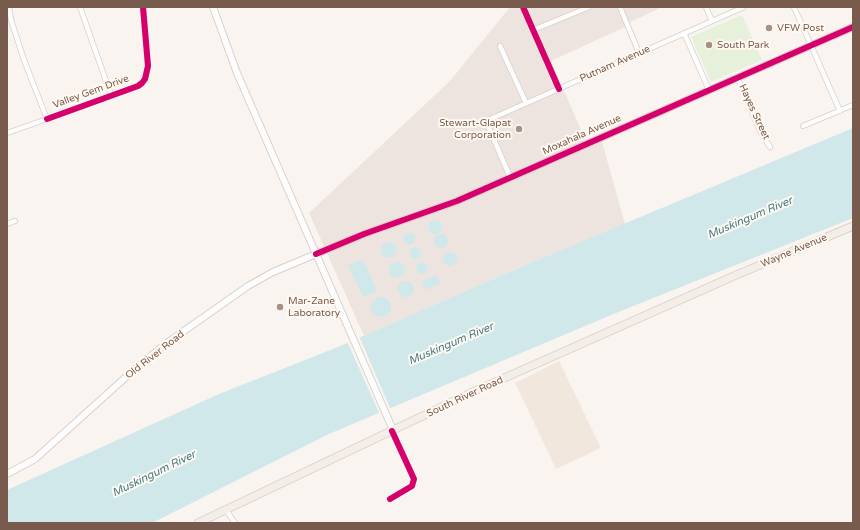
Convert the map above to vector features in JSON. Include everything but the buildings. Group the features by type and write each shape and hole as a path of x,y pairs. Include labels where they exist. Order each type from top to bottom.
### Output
{"main road":[{"path":"213,7 237,74 393,430"},
{"name":"Moxahala Avenue","path":"316,254 364,234 458,201 853,26"},
{"name":"Wayne Avenue","path":"734,276 853,226"},
{"name":"Old River Road","path":"7,474 35,459 136,368 164,345 248,286 273,272 316,254"},
{"name":"South River Road","path":"198,523 475,391 734,276"}],"street":[{"path":"9,7 25,61 46,118"},
{"name":"Valley Gem Drive","path":"80,7 111,96"},
{"name":"Valley Gem Drive","path":"7,133 111,96 142,83 147,73 148,66 143,7"},
{"path":"523,7 558,89"},
{"path":"533,30 589,7"},
{"path":"620,7 639,53"},
{"path":"706,7 712,21"},
{"name":"Putnam Avenue","path":"510,177 486,121 744,7"},
{"path":"794,7 840,111"},
{"path":"684,33 709,90"},
{"path":"500,46 526,103"},
{"name":"Hayes Street","path":"737,77 761,133 770,147"},
{"path":"803,126 853,105"},
{"path":"7,224 15,221"},
{"path":"390,499 412,486 414,480 393,430"},
{"path":"226,510 235,523"}],"shaded area":[{"path":"510,7 662,7 628,23 625,27 551,61 588,146 602,142 625,224 521,267 364,336 309,213 450,81"},
{"path":"559,361 601,448 556,469 515,383"}],"green space":[{"path":"742,15 762,60 711,82 691,37"}],"water":[{"name":"Muskingum River","path":"853,128 853,218 616,313 329,434 152,523 7,523 7,490 219,394 338,347 521,267"},
{"path":"435,220 440,222 442,227 440,232 435,234 430,232 428,227 430,222"},
{"path":"409,233 413,235 415,239 413,243 409,245 405,243 403,239 405,235"},
{"path":"441,234 446,236 448,241 446,246 441,248 436,246 434,241 436,236"},
{"path":"389,242 396,247 397,250 392,257 389,258 382,253 381,250 386,243"},
{"path":"415,247 419,249 421,253 419,257 415,259 411,257 409,253 411,249"},
{"path":"450,252 455,254 457,259 455,264 450,266 445,264 443,259 445,254"},
{"path":"363,259 377,291 363,297 348,265"},
{"path":"397,262 404,267 405,270 400,277 397,278 390,273 389,270 394,263"},
{"path":"422,262 426,264 428,268 426,272 422,274 418,272 416,268 418,264"},
{"path":"437,275 440,283 426,290 422,282"},
{"path":"406,281 413,286 414,289 409,296 406,297 399,292 398,289 403,282"},
{"path":"377,297 385,297 391,303 391,311 385,317 377,317 371,311 371,303"}],"pier":[{"path":"359,336 391,410 380,415 347,341"}],"cycle path":[{"path":"47,119 138,86 142,83 145,79 148,66 143,7"},
{"path":"523,7 559,89"},
{"path":"316,254 364,234 457,201 853,27"},
{"path":"390,499 412,486 414,479 392,431"}],"place":[{"name":"VFW Post","path":"769,28"},
{"name":"South Park","path":"709,45"},
{"name":"Stewart-Glapat Corporation","path":"519,129"},
{"name":"Mar-Zane Laboratory","path":"280,307"}]}
